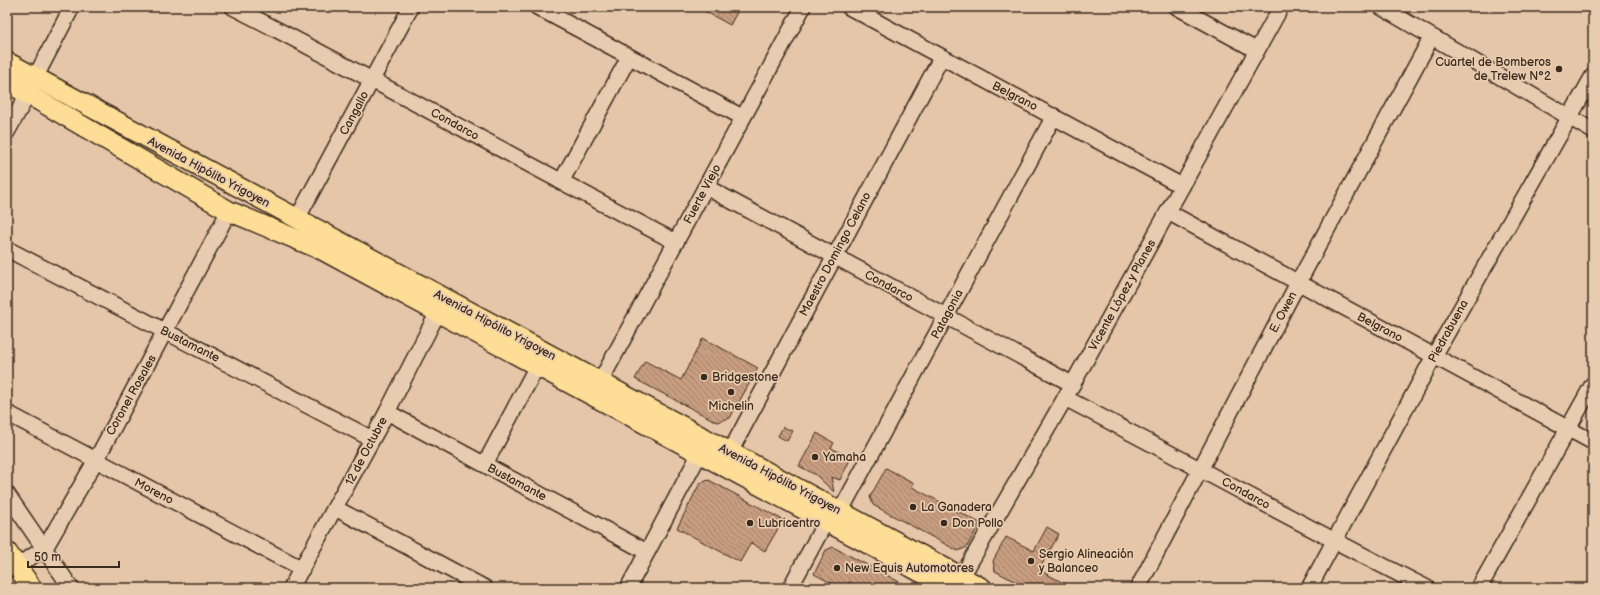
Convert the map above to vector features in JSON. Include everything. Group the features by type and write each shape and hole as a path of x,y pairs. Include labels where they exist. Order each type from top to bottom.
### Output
{"main road":[{"name":"Avenida Hipólito Yrigoyen","path":"7,62 32,86 229,211 322,250 700,453 833,516"},
{"name":"Avenida Hipólito Yrigoyen","path":"7,82 32,86 220,178 730,452 833,516 957,584 982,588"},
{"path":"220,178 229,211 263,201"},
{"path":"266,226 298,219 322,250"},
{"path":"12,559 32,588"}],"street":[{"path":"7,132 72,7"},
{"name":"Condarco","path":"233,7 372,78 561,182 676,242"},
{"name":"Cangallo","path":"298,219 411,7"},
{"path":"537,7 742,118"},
{"name":"Fuerte Viejo","path":"600,382 803,7"},
{"name":"Belgrano","path":"849,7 941,58 1054,116 1182,186"},
{"path":"1177,7 1256,50"},
{"name":"Vicente López y Planes","path":"957,584 1065,398 1281,7"},
{"path":"1381,7 1431,38 1593,131"},
{"name":"E. Owen","path":"1138,588 1298,283 1431,38"},
{"path":"561,182 629,57"},
{"name":"Maestro Domingo Celano","path":"730,452 941,58"},
{"name":"Piedrabuena","path":"1309,588 1434,356 1593,76"},
{"name":"Patagonia","path":"790,588 833,516 945,316 1054,116"},
{"name":"Condarco","path":"706,187 1072,384"},
{"name":"Coronel Rosales","path":"12,559 45,548 96,460 229,211"},
{"name":"Belgrano","path":"1168,212 1593,442"},
{"name":"Bustamante","path":"7,250 372,439"},
{"name":"12 de Octubre","path":"291,588 372,439 438,312"},
{"path":"485,464 537,366"},
{"path":"1479,588 1593,384"},
{"name":"Condarco","path":"1065,398 1200,468 1334,542 1427,588"},
{"name":"Bustamante","path":"386,412 647,552"},
{"name":"Moreno","path":"7,413 302,569"},
{"path":"628,588 700,453"},
{"path":"7,494 71,588"},
{"path":"335,508 463,583 485,588"}],"building":[{"path":"697,7 740,7 730,25"},
{"path":"703,338 758,368 730,418 717,422 635,379 645,361 681,380"},
{"path":"783,427 793,431 787,441 778,436"},
{"path":"817,433 834,443 831,448 851,458 840,480 831,477 834,492 816,475 799,466"},
{"path":"886,468 914,483 912,487 980,523 967,547 958,551 873,505 870,497"},
{"path":"709,480 783,520 765,551 751,543 740,562 677,528 700,483"},
{"path":"1047,527 1059,534 1039,570 1073,588 1027,588 995,571 993,561 1006,537 1034,551"},
{"path":"833,547 911,588 859,588 849,582 846,588 841,588 814,574 826,550"}],"place":[{"name":"Cuartel de Bomberos de Trelew N°2","path":"1559,69"},
{"name":"Bridgestone","path":"704,377"},
{"name":"Michelin","path":"731,392"},
{"name":"Yamaha","path":"815,457"},
{"name":"La Ganadera","path":"913,507"},
{"name":"Lubricentro","path":"750,523"},
{"name":"Don Pollo","path":"944,523"},
{"name":"Sergio Alineación y Balanceo","path":"1031,561"},
{"name":"New Equis Automotores","path":"837,568"}]}
